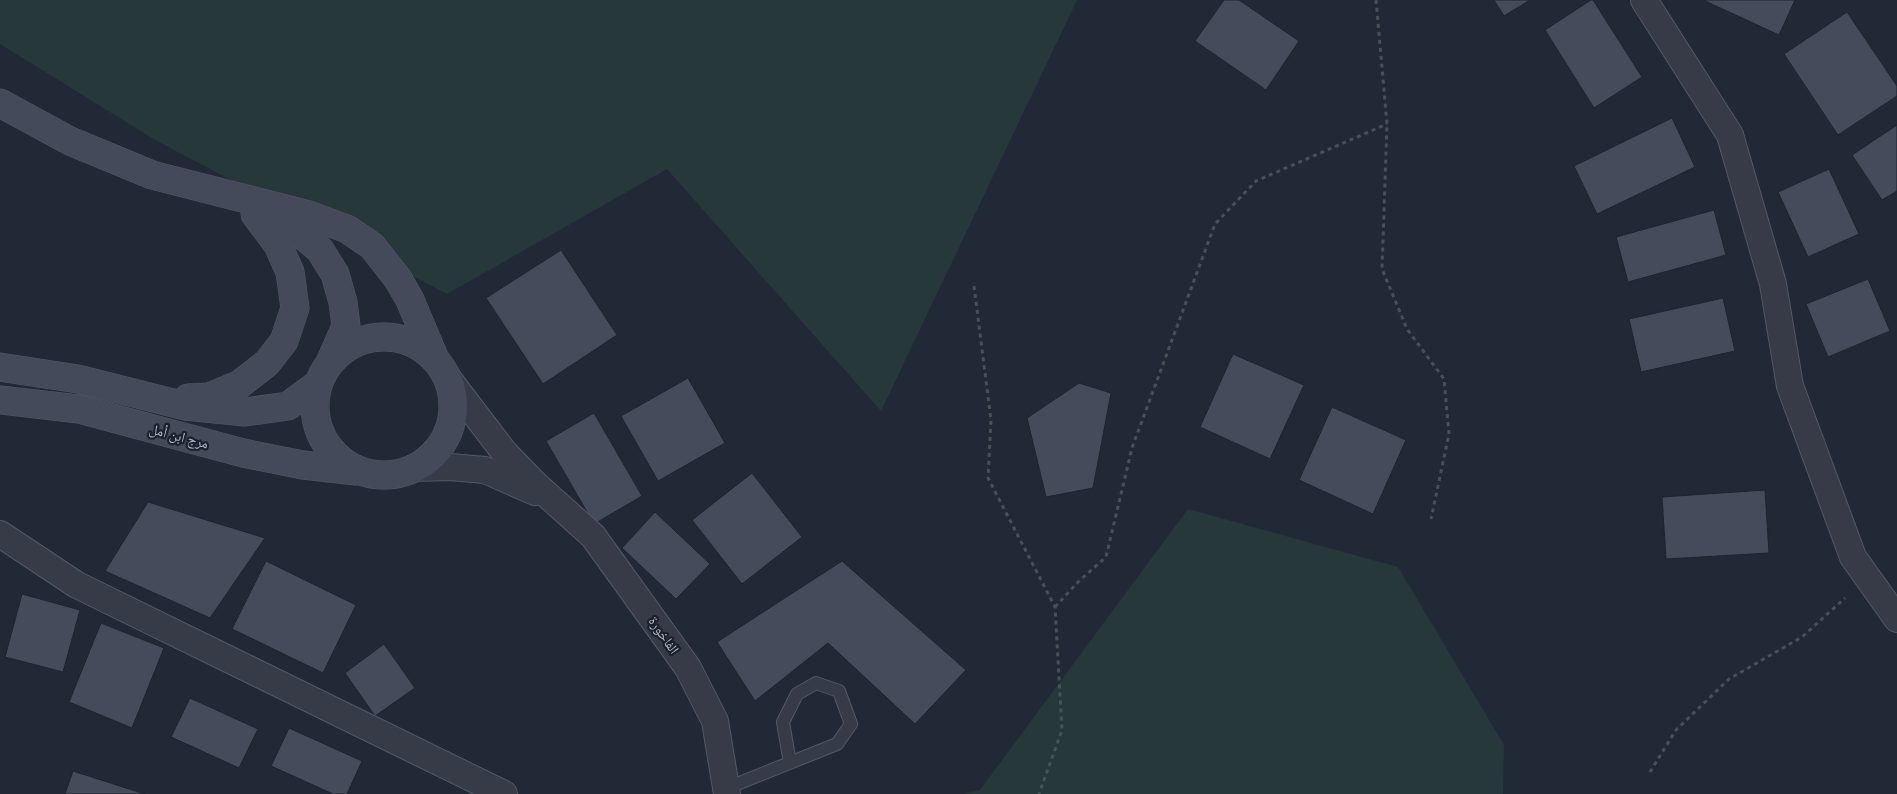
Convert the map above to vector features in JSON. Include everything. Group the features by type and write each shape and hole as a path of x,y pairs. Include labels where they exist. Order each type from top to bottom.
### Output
{"street":[{"path":"1644,0 1730,134 1773,284 1790,386 1853,557 1897,619"},
{"path":"0,103 70,141 152,175 309,214 347,229 372,246 398,279 410,300 453,396 452,421 443,443 427,461 405,472 381,476 357,471 337,458 322,438 315,416 324,373 346,326 343,302 335,274 320,250 300,233 255,214"},
{"path":"159,400 208,396 240,384 267,363 284,341 294,308 290,272 278,245 255,214 232,195"},
{"path":"0,368 78,379 185,406 245,412 288,406 324,373 348,346 371,338 390,337 414,343 440,367"},
{"name":"الفاخورة","path":"440,367 504,452 553,501 594,536 688,668 715,721 727,791"},
{"name":"مرج ابن أمل","path":"0,400 79,410 243,453 303,465 357,471"},
{"name":"الفاخورة","path":"414,468 450,467 485,470 516,482 553,501"},
{"path":"0,534 77,584 504,794"}],"lane":[{"path":"727,791 837,744 850,724 838,691 816,683 797,694 783,722 790,763"}],"path":[{"path":"1376,0 1387,124 1382,269 1407,329 1444,379 1449,434 1431,519"},
{"path":"1055,607 1078,582 1106,557 1132,448 1215,224 1256,181 1387,124"},
{"path":"974,286 991,420 988,478 1055,607 1062,730 1039,794"},
{"path":"1650,772 1676,730 1729,680 1802,637 1868,577"}],"shaded area":[{"path":"0,0 1077,0 881,411 667,169 447,294 157,141 0,44"},
{"path":"1188,509 1398,567 1504,745 1503,794 963,794 980,790"}],"building":[{"path":"1224,0 1239,0 1299,41 1266,90 1195,41"},
{"path":"1494,0 1530,0 1504,16"},
{"path":"1593,0 1642,77 1594,108 1545,30"},
{"path":"1703,0 1795,0 1779,35"},
{"path":"1847,12 1897,86 1897,96 1838,135 1784,54"},
{"path":"1672,118 1695,167 1597,214 1574,166"},
{"path":"1897,125 1897,191 1882,200 1852,155"},
{"path":"1829,169 1859,234 1808,257 1778,192"},
{"path":"1714,210 1726,255 1628,282 1616,237"},
{"path":"561,250 617,335 543,384 486,298"},
{"path":"1868,279 1890,331 1828,357 1806,304"},
{"path":"1723,298 1735,351 1641,372 1629,319"},
{"path":"1233,354 1304,385 1270,459 1200,427"},
{"path":"688,378 725,443 658,481 621,416"},
{"path":"1079,383 1111,393 1093,488 1046,497 1027,418"},
{"path":"1332,407 1406,440 1373,514 1299,480"},
{"path":"594,413 642,496 594,524 546,441"},
{"path":"752,473 802,537 742,584 692,520"},
{"path":"1765,490 1769,553 1666,559 1662,497"},
{"path":"148,502 265,538 210,618 105,571"},
{"path":"655,512 710,564 676,599 622,548"},
{"path":"266,561 356,605 323,673 232,629"},
{"path":"842,561 966,670 915,724 828,643 755,701 717,642"},
{"path":"22,594 80,610 63,672 5,657"},
{"path":"101,623 164,648 132,728 69,702"},
{"path":"384,644 415,688 375,716 345,673"},
{"path":"190,698 258,729 239,768 171,737"},
{"path":"289,728 362,761 347,794 333,794 271,766"},
{"path":"73,771 145,794 65,794"}]}
